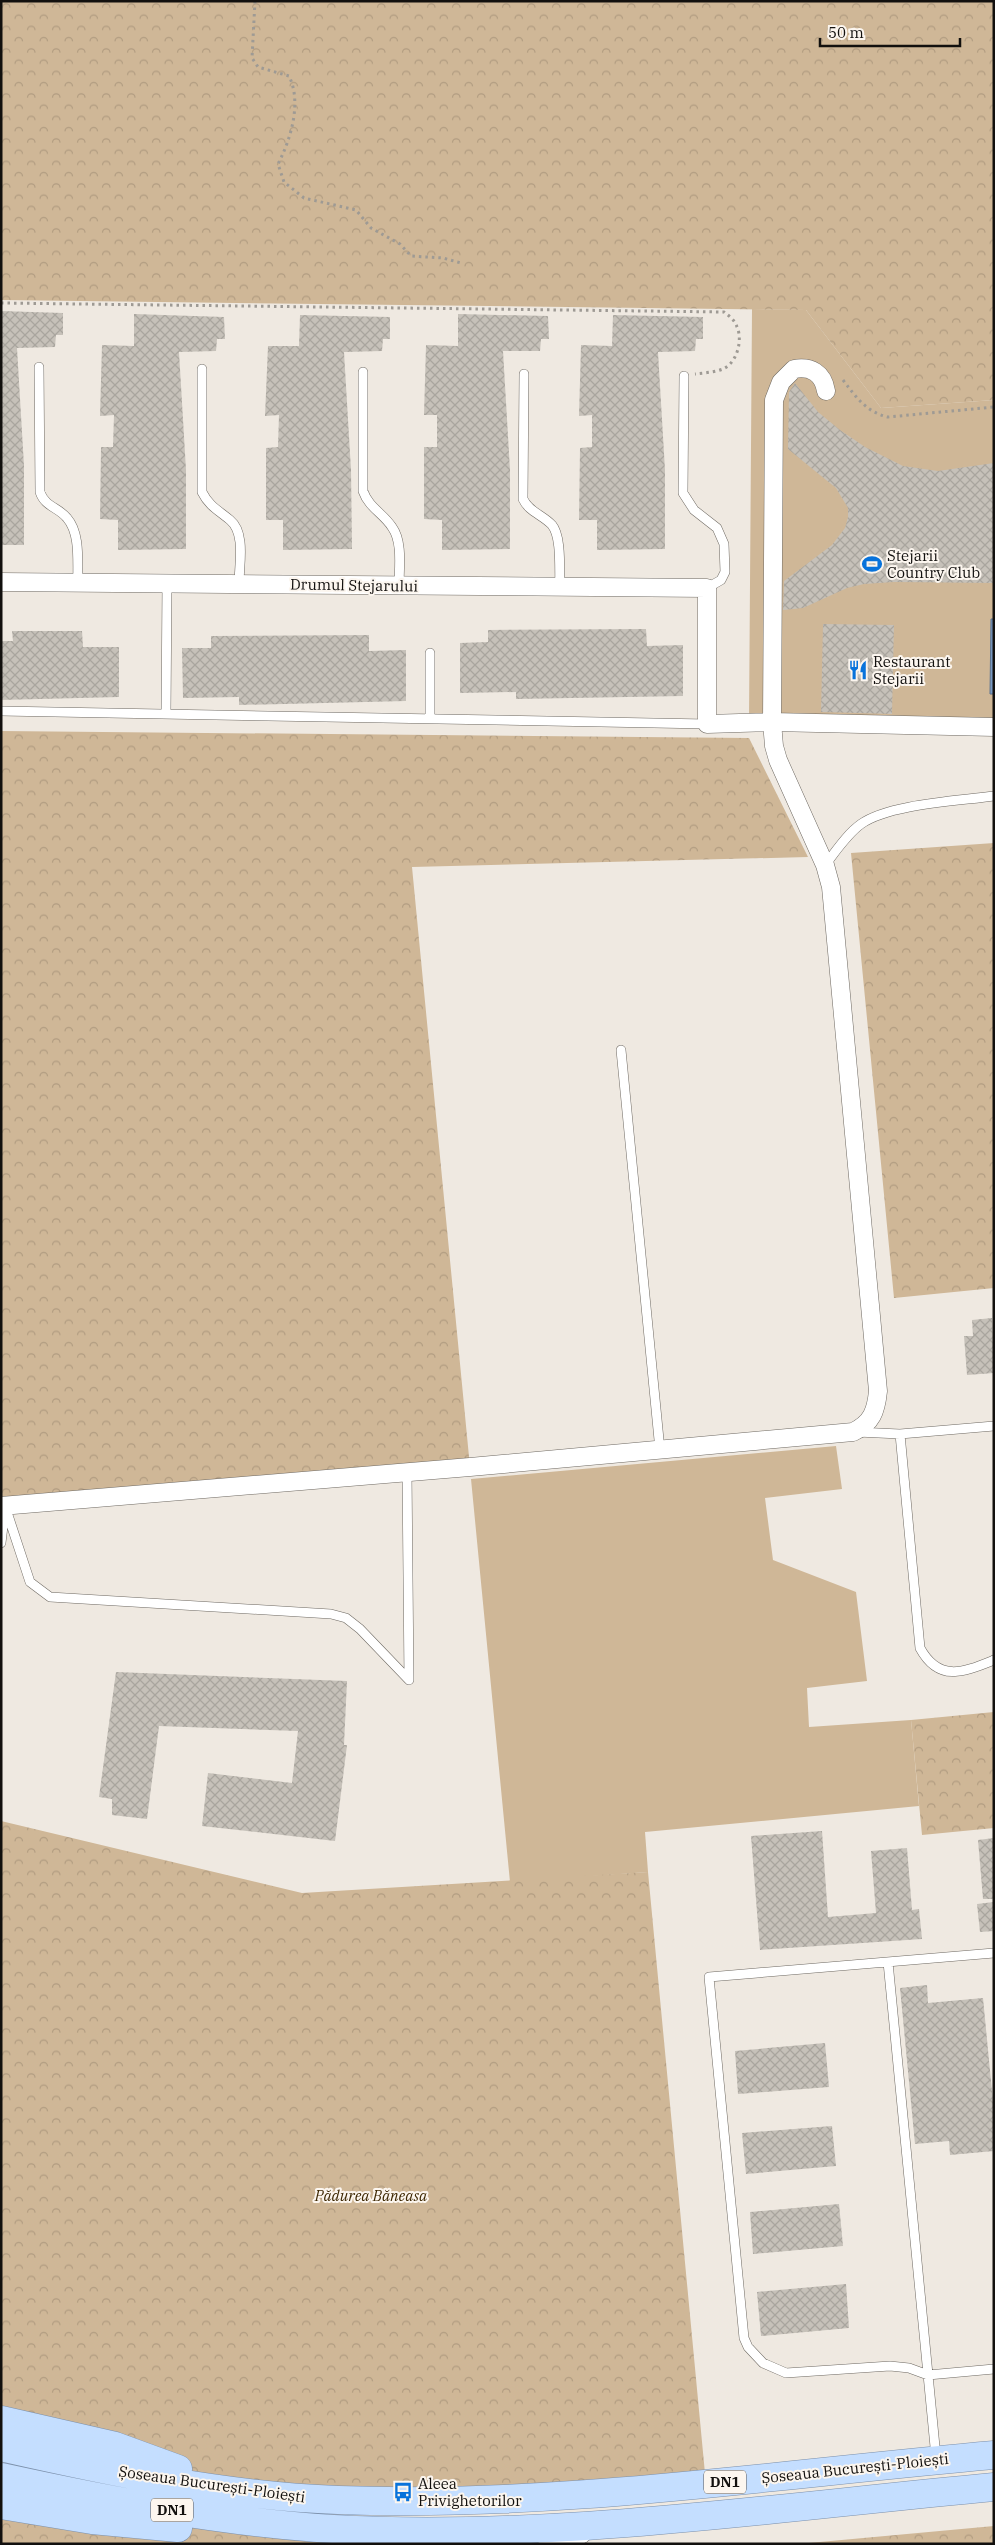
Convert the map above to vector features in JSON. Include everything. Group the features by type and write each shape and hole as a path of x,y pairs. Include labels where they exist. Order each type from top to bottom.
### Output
{"highway":[{"path":"1,2420 115,2446 240,2492"},
{"name":"Șoseaua București-Ploiești","path":"1,2447 112,2470 240,2492 339,2500 591,2495 994,2455"},
{"name":"Șoseaua București-Ploiești","path":"1,2477 104,2499 239,2521 334,2529 547,2528 994,2487"},
{"path":"1,2505 92,2520 179,2528 239,2521"}],"street":[{"path":"3,1506 660,1450 853,1432 866,1426 873,1415 878,1391 832,897 825,865 778,760 774,746 772,722 774,400 776,391 787,374 794,369 803,367 810,368 818,374 824,382 826,391"},
{"name":"Drumul Stejarului","path":"1,582 707,588"},
{"path":"707,588 708,724 772,722 994,727"},
{"path":"549,2544 614,2523"},
{"path":"334,2529 399,2544"}],"lane":[{"path":"39,367 40,492 46,504 65,516 73,528 78,583"},
{"path":"202,369 202,492 209,504 229,519 237,530 239,584"},
{"path":"363,372 362,491 371,507 394,529 398,545 399,586"},
{"path":"524,374 523,499 529,509 547,521 555,531 560,587"},
{"path":"684,376 683,493 688,504 717,528 724,544 725,572 721,580 707,588"},
{"path":"166,714 167,584"},
{"path":"430,653 430,719"},
{"path":"1,711 708,724"},
{"path":"825,865 848,836 871,818 896,810 994,796"},
{"path":"621,1050 660,1450"},
{"path":"853,1432 900,1434 994,1426"},
{"path":"900,1434 920,1648 934,1666 950,1672 964,1672 994,1660"},
{"path":"3,1506 30,1582 50,1597 331,1614 346,1618 409,1680 407,1472"},
{"path":"1,1543 3,1506"},
{"path":"994,1953 709,1977 743,2328 748,2347 755,2356 774,2370 786,2373 890,2366 909,2368 928,2375 994,2369"},
{"path":"888,1962 937,2460"}],"path":[{"path":"255,1 252,58 258,67 289,76 296,89 287,146 278,164 284,182 304,198 356,210 371,228 400,244 411,256 461,263"},
{"path":"1,303 724,312 738,328 738,345 733,361 724,369 684,376"},
{"path":"841,378 862,405 876,414 888,417 994,407"}],"green space":[{"path":"1,1 994,1 994,400 881,408 806,310 1,300"},
{"name":"Stejarii Country Club","path":"752,309 806,310 881,408 994,400 994,719 749,722"},
{"path":"1,731 749,738 808,857 412,867 470,1467 1,1506"},
{"path":"994,843 994,1288 894,1298 851,853"},
{"path":"836,1446 842,1489 765,1498 773,1560 856,1592 867,1681 807,1688 809,1727 911,1720 919,1806 645,1832 648,1872 510,1882 471,1479"},
{"path":"994,1712 994,1828 922,1835 911,1720"},
{"name":"Pădurea Băneasa","path":"1,1821 302,1893 648,1872 706,2484 240,2491 1,2420"},
{"path":"1,2505 239,2521 399,2544 1,2544"},
{"path":"994,2526 994,2544 798,2544"}],"water":[{"path":"991,619 994,619 994,694 990,694"}],"building":[{"path":"1,311 63,313 63,335 56,335 55,347 17,348 24,466 24,545 1,545"},
{"path":"134,314 224,317 225,339 217,339 216,351 179,352 186,470 186,549 118,550 118,520 100,519 101,447 113,447 114,415 100,416 102,345 134,346"},
{"path":"458,314 548,316 549,339 541,339 540,351 503,351 510,470 510,549 442,550 442,520 424,519 424,447 437,447 437,415 424,415 426,345 458,346"},
{"path":"300,315 390,317 390,339 383,339 382,351 344,352 351,470 352,549 283,550 283,520 266,520 266,448 278,447 279,415 265,416 268,346 299,346"},
{"path":"613,315 703,317 703,339 696,339 695,351 658,352 665,470 665,549 597,550 597,520 579,520 580,448 592,447 592,415 579,416 581,345 612,346"},
{"path":"795,383 818,412 840,430 865,447 903,466 938,471 994,463 994,583 894,582 864,584 847,588 803,608 783,610 784,581 832,545 845,528 848,517 848,508 836,488 788,449 789,392"},
{"name":"Restaurant Stejarii","path":"823,624 894,625 892,714 821,712"},
{"path":"646,629 647,646 683,645 683,696 516,699 516,692 460,693 460,643 488,642 488,630"},
{"path":"12,631 82,631 83,647 119,647 119,697 1,700 1,641 13,641"},
{"path":"369,635 369,651 406,650 406,701 239,705 239,697 183,698 182,648 211,648 211,636"},
{"path":"992,1318 994,1373 967,1375 964,1336 973,1336 972,1320"},
{"path":"116,1672 347,1681 344,1745 347,1745 335,1841 202,1826 208,1773 292,1783 298,1731 159,1726 147,1819 112,1815 112,1799 99,1797"},
{"path":"822,1831 828,1917 876,1913 871,1851 907,1848 912,1910 919,1909 922,1939 760,1950 751,1836"},
{"path":"994,1838 994,1899 983,1899 978,1840"},
{"path":"994,1902 994,1931 980,1932 977,1904"},
{"path":"927,1985 928,2003 983,1998 994,2112 994,2151 950,2155 949,2141 915,2144 900,1988"},
{"path":"825,2043 829,2087 738,2094 735,2051"},
{"path":"832,2126 836,2166 746,2174 742,2133"},
{"path":"839,2204 843,2246 753,2254 750,2212"},
{"path":"846,2284 849,2328 761,2336 757,2292"}],"place":[{"name":"Stejarii Country Club","path":"872,564"},
{"name":"Restaurant Stejarii","path":"858,670"},
{"name":"Aleea Privighetorilor","path":"403,2492"}]}
